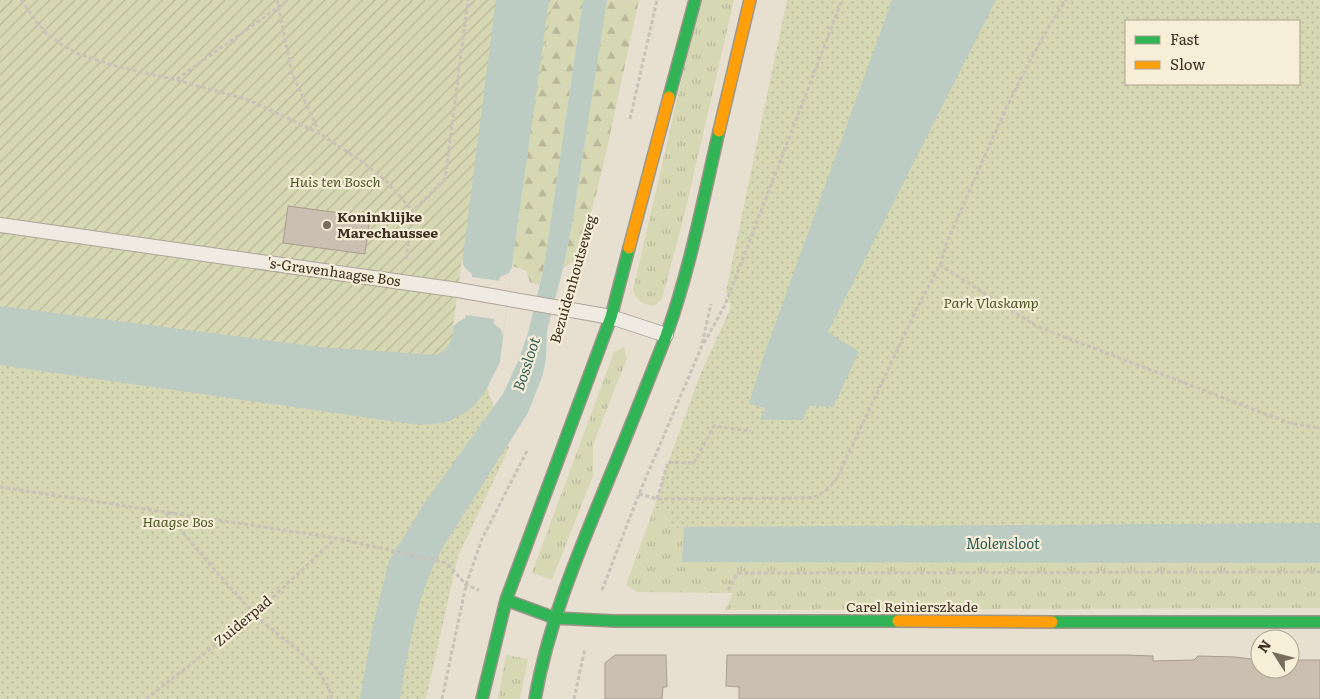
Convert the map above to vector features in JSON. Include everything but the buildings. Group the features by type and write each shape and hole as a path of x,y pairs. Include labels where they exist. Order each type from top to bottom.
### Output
{"main road":[{"path":"482,699 506,600 611,317 695,0"},
{"path":"534,699 555,618 578,552 666,335 684,282 750,0"},
{"name":"Carel Reinierszkade","path":"506,600 555,618 592,620 1320,622"}],"lane":[{"name":"'s-Gravenhaagse Bos","path":"0,226 458,290 611,317 666,335"}],"path":[{"path":"21,0 47,34 76,53 111,65 249,100 319,133 364,163 386,181 413,211"},
{"path":"277,0 292,72 319,133"},
{"path":"176,80 278,9 288,0"},
{"path":"403,282 413,211 445,179 468,0"},
{"path":"628,127 657,0"},
{"path":"574,699 592,620 639,494 701,348 725,305 842,0"},
{"path":"639,494 657,498 807,498 828,490 841,471 917,308 940,265 948,242 1008,107 1031,60 1066,0"},
{"path":"940,265 1036,326 1289,423 1320,428"},
{"path":"657,498 668,462 694,463 714,426 751,431"},
{"path":"442,699 466,585 482,540 531,443"},
{"path":"0,487 336,538 447,563 466,585"},
{"path":"166,512 255,614 316,668 324,680 332,699"},
{"name":"Zuiderpad","path":"146,699 255,614 336,538"},
{"path":"725,595 738,573 1320,572"}],"green space":[{"name":"Huis ten Bosch","path":"0,0 553,0 504,293 486,385 0,319"},
{"path":"549,0 583,0 544,267 539,285 530,282 526,271 512,266"},
{"path":"607,0 639,0 602,171 586,232 574,261 563,268 573,220"},
{"path":"700,0 734,0 685,212 662,299 654,306 640,301 633,290"},
{"name":"Park Vlaskamp","path":"787,0 1320,0 1320,563 682,562 684,527 668,529 670,509 654,508 700,375 731,307 726,291"},
{"name":"Haagse Bos","path":"0,319 486,385 509,448 458,556 426,699 0,699"},
{"path":"624,347 627,358 593,445 593,476 552,580 532,573 614,352"},
{"path":"654,508 670,509 684,527 682,562 1320,563 1320,608 725,610 733,593 637,592 626,585"},
{"path":"506,655 528,659 520,699 498,699"}],"water":[{"path":"496,0 549,0 500,362 485,392 472,408 450,421 419,425 0,365 0,306 320,347 436,355 443,351 449,344 453,333"},
{"name":"Bossloot","path":"583,0 607,0 573,220 547,331 546,358 543,374 528,413 441,550 432,568 414,623 400,699 360,699 373,625 389,561 423,505 503,394 519,359 528,333 544,267"},
{"path":"892,0 996,0 828,332 859,352 833,407 808,406 803,420 760,420 765,408 749,404 764,355"},
{"name":"Molensloot","path":"1320,523 1320,563 682,562 684,527"}],"pier":[{"path":"462,259 464,267 472,274 472,277 499,281 500,277 509,273 512,267 503,336 501,329 494,324 494,319 466,315 465,318 453,327"}],"traffic: fast":[{"path":"669,97 695,0"},
{"path":"535,699 547,644 564,591 675,311 696,235 719,131"},
{"path":"482,699 506,600 611,317 629,248"},
{"path":"506,600 555,618 614,621 898,621"},
{"path":"1052,622 1320,622"}],"traffic: slow":[{"path":"719,131 750,0"},
{"path":"629,248 669,97"},
{"path":"898,621 1052,622"}],"place":[{"name":"Koninklijke Marechaussee","path":"327,225"}]}
